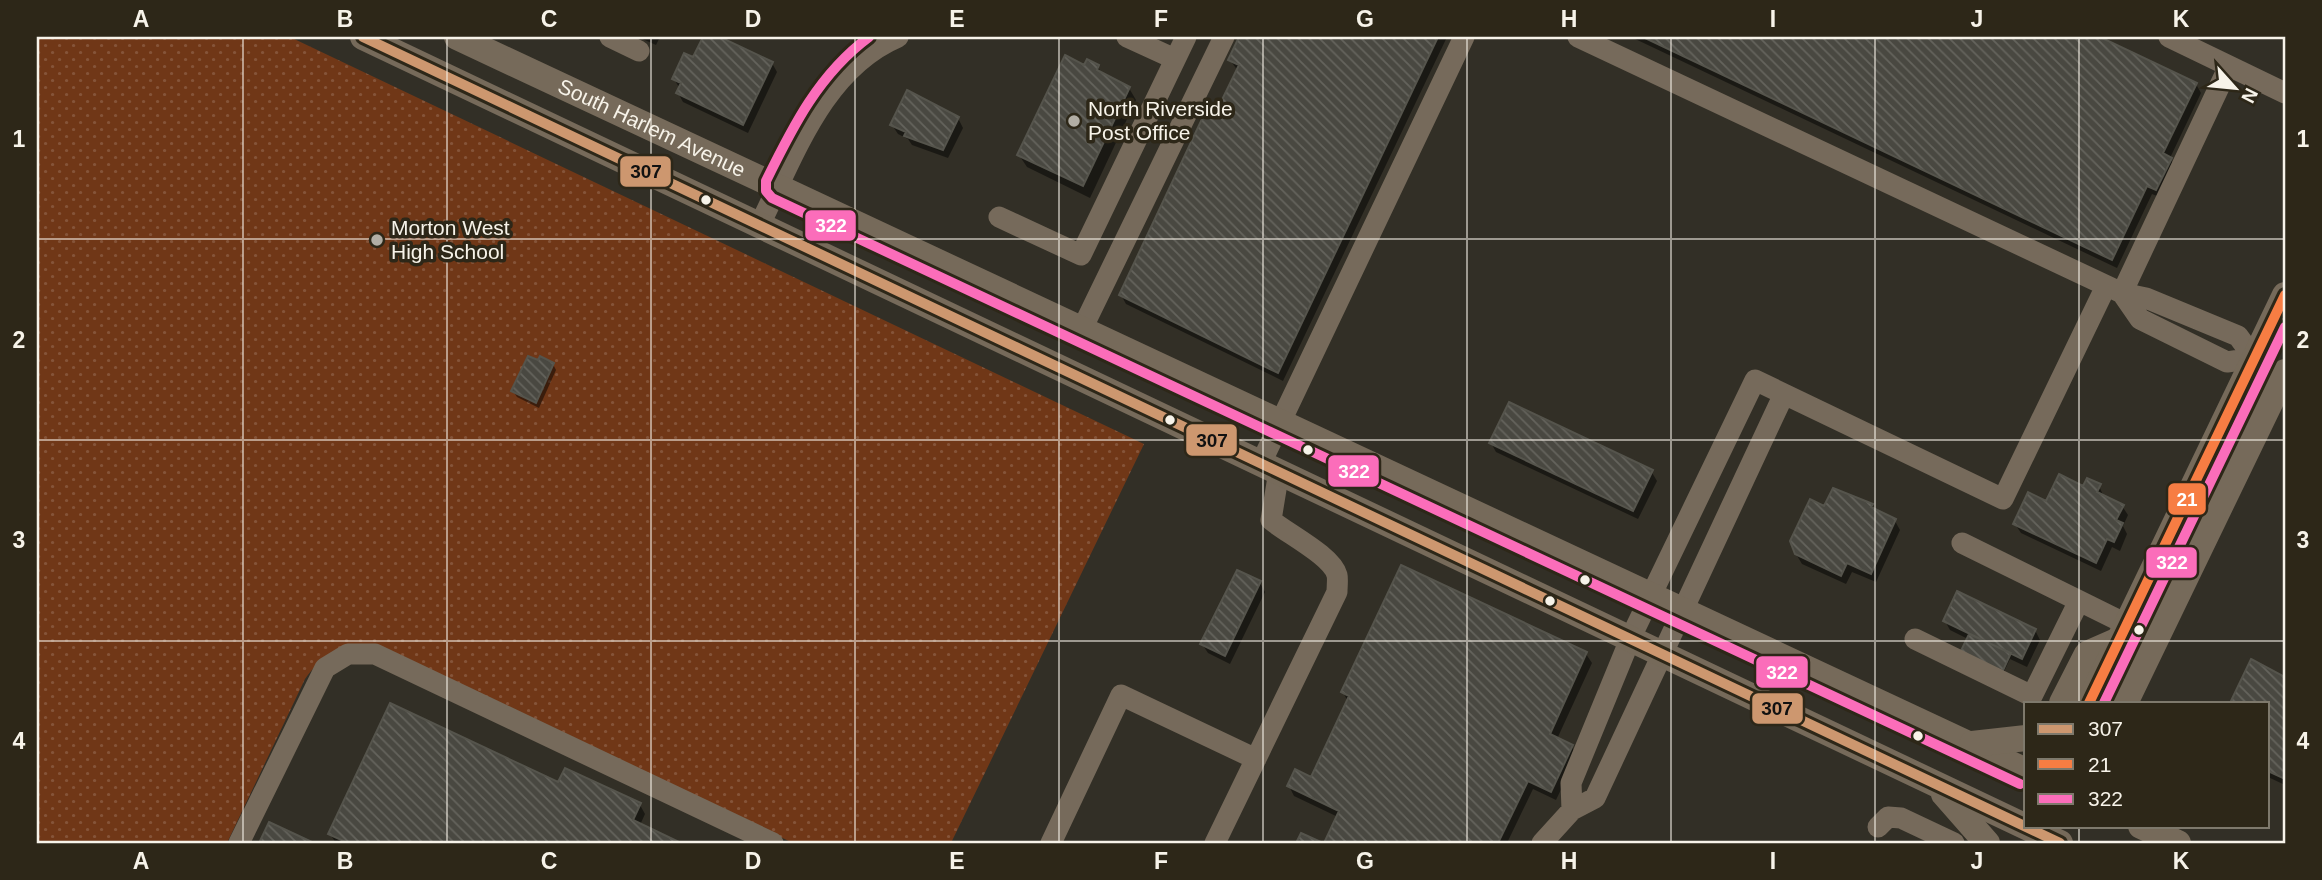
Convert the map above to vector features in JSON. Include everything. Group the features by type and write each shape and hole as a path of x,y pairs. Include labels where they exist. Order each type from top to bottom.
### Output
{"main road":[{"name":"South Harlem Avenue","path":"363,37 1661,651 1934,783 2025,832 2059,838"},
{"name":"South Harlem Avenue","path":"457,37 2024,770"},
{"path":"2089,702 2285,295"},
{"path":"2130,697 2285,372"},
{"path":"2063,702 2087,654 2122,632"},
{"path":"1970,744 2024,738"},
{"path":"1934,783 1987,843"},
{"path":"2145,828 2178,843"},
{"path":"2173,828 2192,843"}],"street":[{"path":"610,37 639,51"},
{"path":"760,224 837,82 871,51 898,37"},
{"path":"999,217 1081,255 1186,37"},
{"path":"1082,329 1224,37"},
{"path":"1215,843 1337,592 1337,574 1325,556 1291,537 1271,520 1270,467 1281,422 1464,37"},
{"path":"1578,37 2114,290 2146,298 2238,336 2254,358"},
{"path":"2169,37 2285,93"},
{"path":"1134,38 1175,59"},
{"path":"1572,810 1571,783 1630,637 1755,380 2003,499 2229,66"},
{"path":"1542,843 1572,810 1595,798 1661,651 1784,394"},
{"path":"1962,542 2079,601 2122,632"},
{"path":"1915,639 2032,696 2079,601"},
{"path":"239,843 325,668 348,654 375,654 773,843"},
{"path":"1051,843 1121,695 1256,759"},
{"path":"1878,827 1888,817 1901,818 1954,843"}],"shaded area":[{"name":"Morton West High School","path":"37,37 290,37 1144,444 951,843 793,843 382,647 358,644 329,654 305,679 227,843 37,843"}],"building":[{"path":"703,37 720,37 773,62 743,125 676,93 681,83 672,79 684,53 693,57"},
{"path":"1239,37 1438,37 1278,373 1119,295 1209,104 1218,108 1239,65 1228,60"},
{"path":"1643,37 2100,37 2197,83 2163,153 2172,158 2156,190 2147,186 2112,260"},
{"name":"North Riverside Post Office","path":"1065,55 1084,65 1087,59 1099,65 1097,70 1130,87 1083,186 1017,155"},
{"path":"907,90 959,117 943,150 904,136 906,132 890,125"},
{"path":"528,356 538,360 540,356 554,363 536,403 511,391"},
{"path":"1509,402 1653,470 1633,511 1489,443"},
{"path":"2059,474 2083,486 2087,478 2101,484 2097,492 2124,505 2116,520 2123,523 2114,542 2107,539 2096,563 2013,524 2028,492 2046,501"},
{"path":"1833,488 1873,504 1871,507 1896,519 1871,574 1847,563 1841,576 1795,554 1790,541 1810,499 1824,506"},
{"path":"1401,565 1587,652 1550,734 1573,745 1551,792 1528,781 1498,843 1324,843 1339,811 1287,786 1295,769 1311,777 1349,696 1341,692"},
{"path":"1237,570 1261,581 1225,656 1200,644"},
{"path":"1957,591 2036,629 2022,659 1943,621"},
{"path":"1969,634 2011,653 2000,677 1958,657"},
{"path":"2251,659 2285,677 2285,779 2270,772 2270,702 2230,702"},
{"path":"390,703 558,782 565,768 641,803 633,820 681,843 348,843 328,834"},
{"path":"269,822 314,843 259,843"},
{"path":"1301,833 1323,843 1296,843"}],"transit line":[{"name":"307","path":"363,37 2024,826"},
{"name":"322","path":"869,37 836,67 797,121 766,181 766,191 772,198 2020,784"},
{"name":"21","path":"2089,702 2285,295"},
{"name":"322","path":"2104,702 2285,327"},
{"name":"307","path":"2028,828 2060,843"}],"place":[{"name":"North Riverside Post Office","path":"1074,121"},
{"name":"Morton West High School","path":"377,240"}]}
